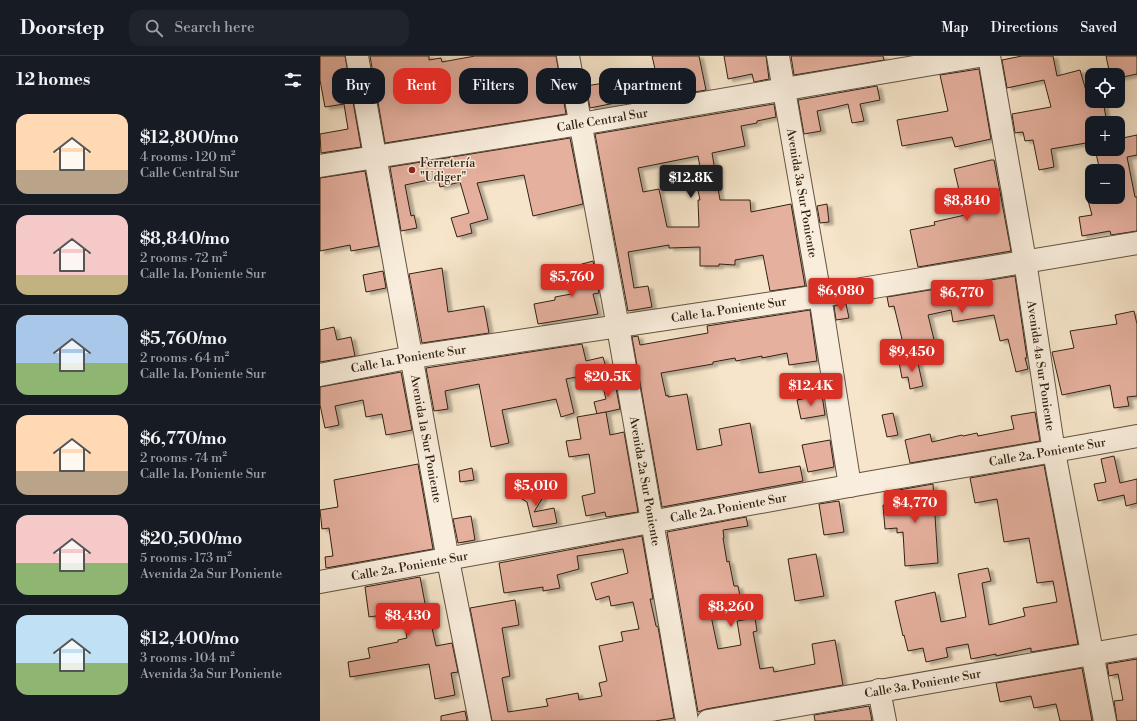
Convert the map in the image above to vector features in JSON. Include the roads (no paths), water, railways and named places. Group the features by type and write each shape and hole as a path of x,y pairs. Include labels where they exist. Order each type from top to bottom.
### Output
{"street":[{"name":"Avenida 1a Sur Poniente","path":"357,56 448,560 480,721"},
{"name":"Avenida 2a Sur Poniente","path":"568,56 618,327 687,721"},
{"name":"Avenida 3a Sur Poniente","path":"778,56 785,89 820,296 850,486"},
{"name":"Calle Central Sur","path":"320,166 580,124 979,56"},
{"name":"Avenida 4a Sur Poniente","path":"989,56 1025,261 1054,452 1105,721"},
{"name":"Calle 1a. Poniente Sur","path":"320,375 412,357 820,296 1137,243"},
{"name":"Calle 2a. Poniente Sur","path":"320,582 850,486 1054,452 1137,436"},
{"name":"Calle 3a. Poniente Sur","path":"708,721 1137,646"},
{"path":"879,690 885,721"}],"place":[{"name":"Ferretería \"Udiger\"","path":"412,170"}]}
